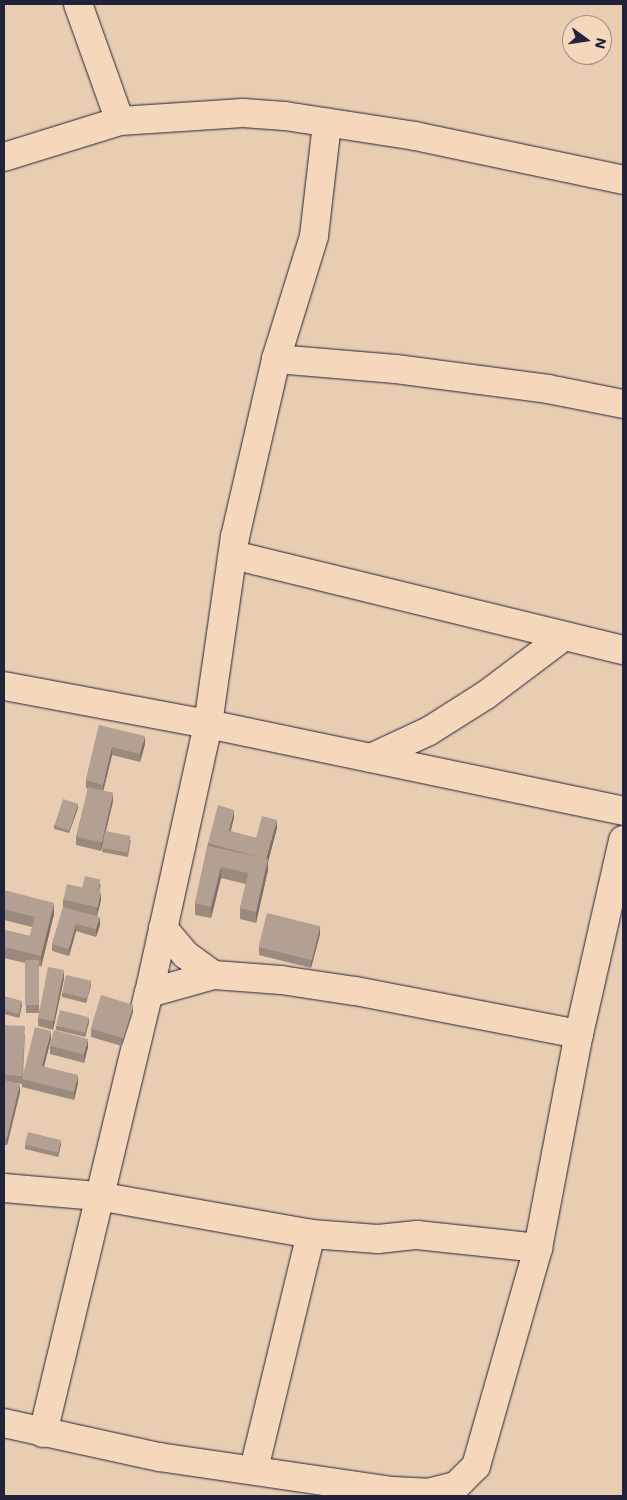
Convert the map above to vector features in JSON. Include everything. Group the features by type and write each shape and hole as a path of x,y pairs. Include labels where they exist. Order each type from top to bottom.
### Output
{"street":[{"path":"78,4 120,121"},
{"path":"4,157 120,121 243,113 415,136 623,180"},
{"path":"42,1433 98,1196 149,993 208,724 233,555 276,359 314,236 327,123"},
{"path":"276,359 396,369 548,389 623,404"},
{"path":"233,555 563,637 623,650"},
{"path":"372,758 429,730 486,695 563,637"},
{"path":"4,686 208,724 623,811"},
{"path":"4,1423 42,1433 159,1457 393,1490 427,1493 456,1486 476,1466 538,1248 580,1034 623,840"},
{"path":"163,928 186,955 214,975"},
{"path":"149,993 214,975 355,991 580,1034"},
{"path":"4,1188 98,1196 311,1234 378,1239 417,1235 538,1248"},
{"path":"254,1469 311,1234"}],"building":[{"path":"99,725 145,736 140,754 112,747 103,785 86,780"},
{"path":"88,787 113,793 102,843 77,837"},
{"path":"63,799 78,804 70,831 54,826"},
{"path":"218,805 234,810 229,831 256,838 262,816 277,820 266,859 208,843"},
{"path":"105,831 131,836 127,853 102,848"},
{"path":"208,846 268,859 256,912 240,908 248,873 221,867 211,907 195,903"},
{"path":"85,876 101,880 98,892 82,888"},
{"path":"67,884 101,892 98,907 63,900"},
{"path":"4,890 54,903 41,956 4,947 4,930 30,936 35,917 4,909"},
{"path":"63,907 100,917 96,929 76,924 69,949 52,944"},
{"path":"267,913 320,926 312,960 259,947"},
{"path":"25,960 39,960 39,1005 25,1005"},
{"path":"48,967 64,970 54,1021 38,1018"},
{"path":"66,975 91,981 87,998 62,993"},
{"path":"101,995 134,1005 123,1038 91,1028"},
{"path":"4,996 22,1001 19,1014 4,1010"},
{"path":"60,1010 89,1017 85,1033 56,1026"},
{"path":"4,1025 25,1026 22,1076 4,1075"},
{"path":"35,1027 51,1031 42,1066 78,1075 74,1092 22,1079"},
{"path":"54,1030 88,1039 84,1055 50,1045"},
{"path":"4,1080 20,1084 7,1138 4,1137"},
{"path":"28,1132 61,1140 58,1153 25,1145"}]}
